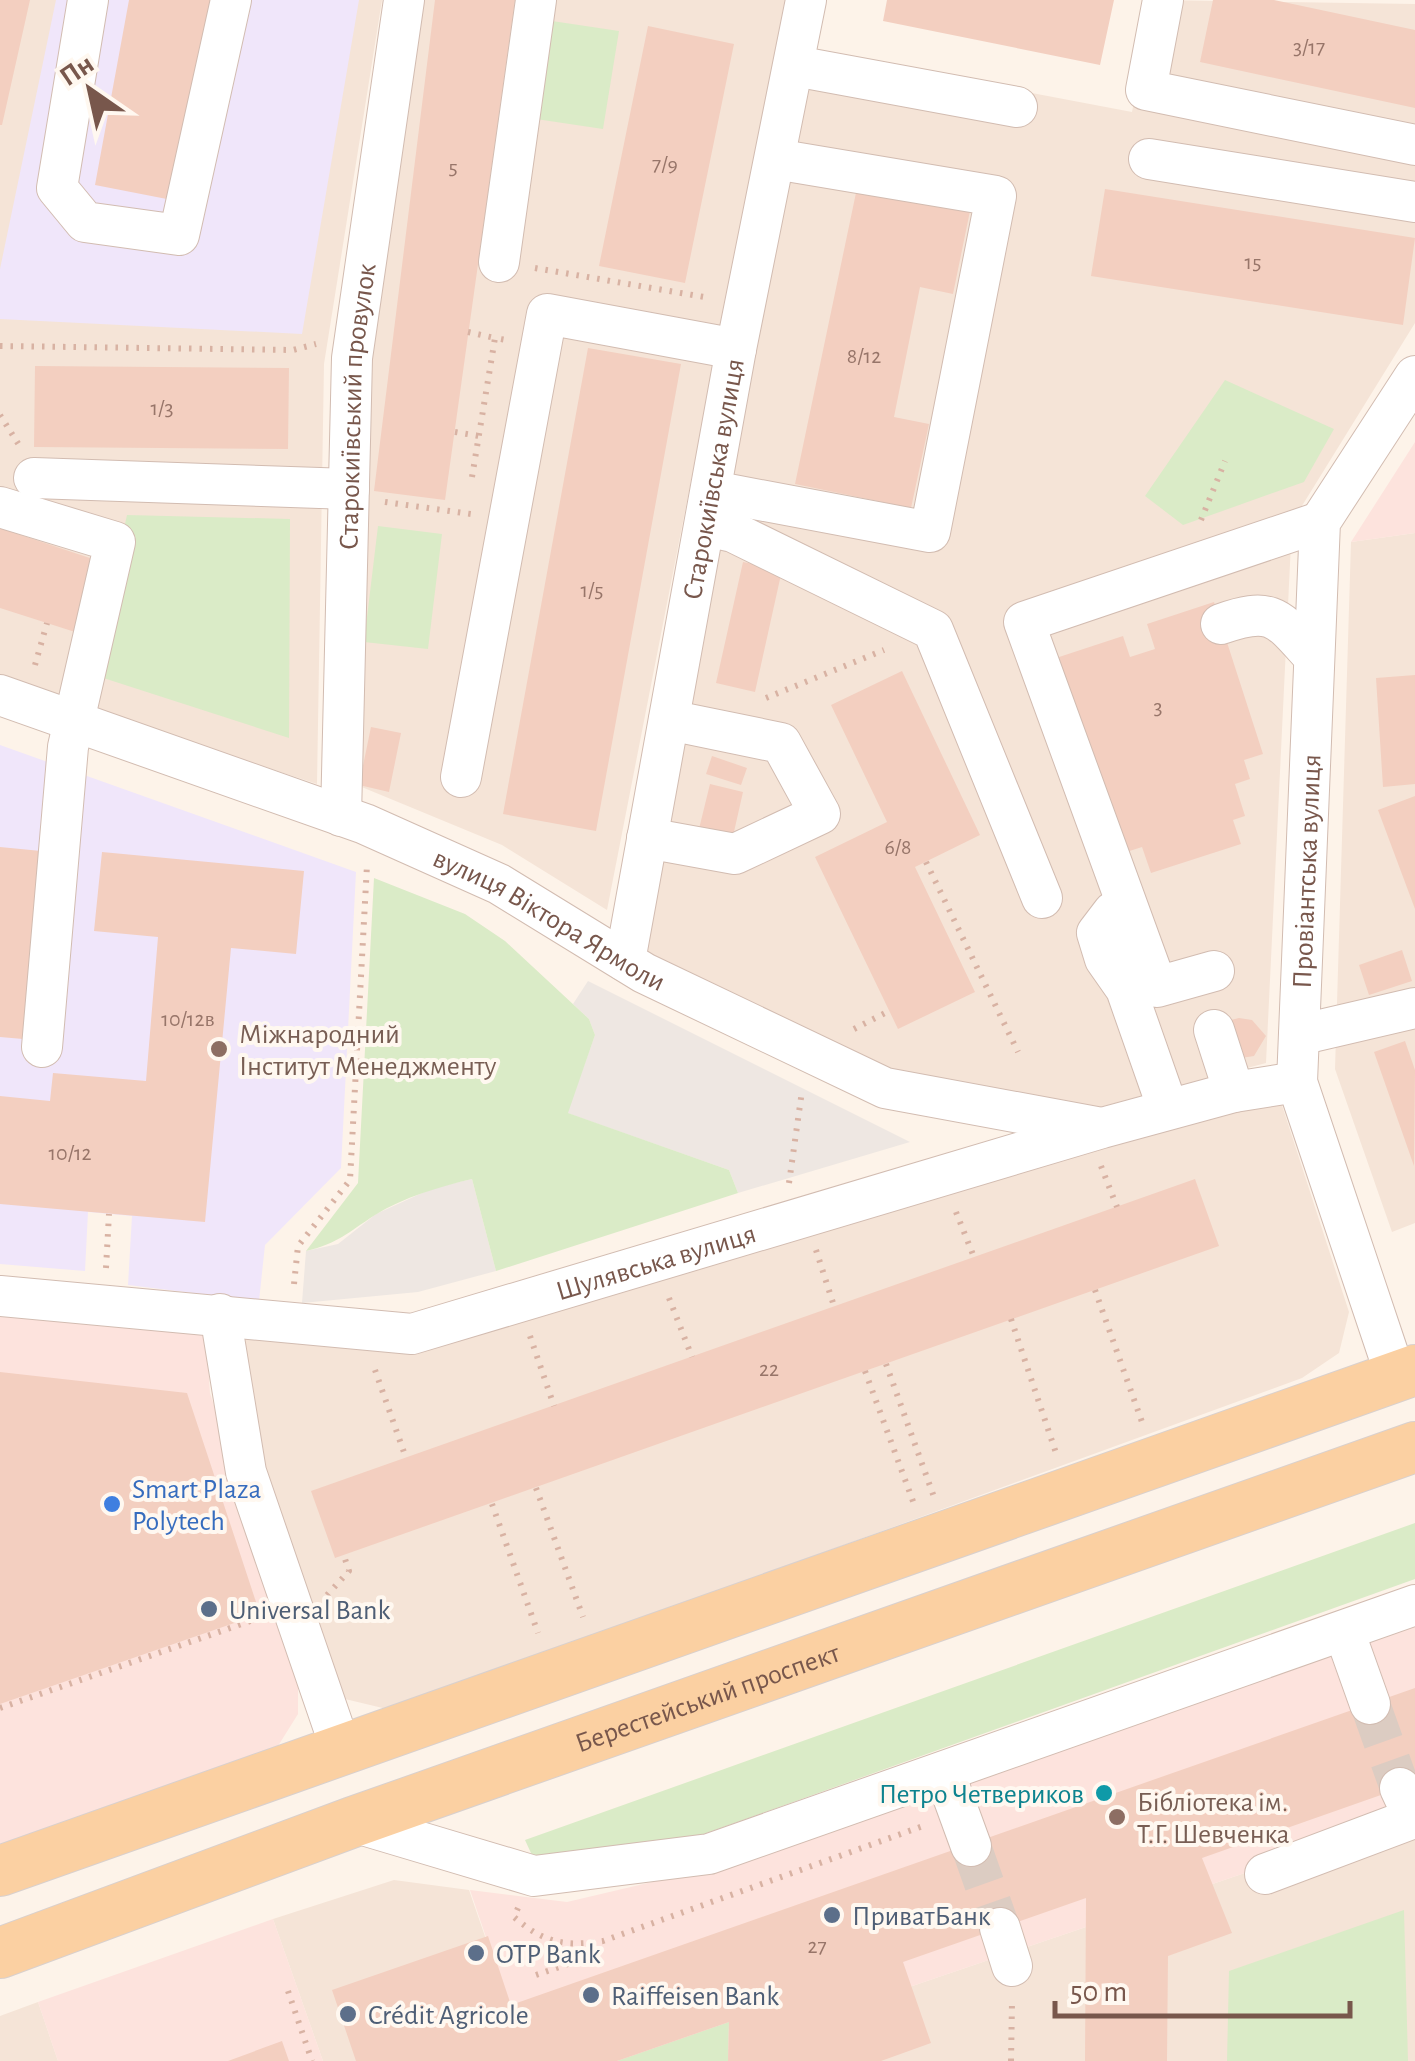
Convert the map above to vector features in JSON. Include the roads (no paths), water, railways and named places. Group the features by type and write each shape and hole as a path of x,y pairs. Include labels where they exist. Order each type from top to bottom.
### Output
{"main road":[{"path":"0,1870 1405,1374"},
{"name":"Берестейський проспект","path":"0,1953 353,1822 1415,1447"}],"street":[{"path":"88,0 56,188 84,222 179,235 231,0"},
{"name":"Старокиївський провулок","path":"341,816 352,358 404,0"},
{"path":"500,262 536,0"},
{"path":"1163,0 1146,90 1415,145"},
{"name":"Старокиївська вулиця","path":"626,960 648,838 682,723 709,508 736,348 795,66 794,2"},
{"path":"795,66 1017,107"},
{"path":"709,508 930,532 996,196 775,159"},
{"path":"1149,160 1415,202"},
{"path":"460,777 547,314 736,348"},
{"path":"1214,971 1157,988 1024,622 1320,522 1415,376"},
{"path":"34,478 349,494"},
{"path":"0,507 115,542 74,719 42,1047"},
{"path":"709,508 733,532 933,630 1042,898"},
{"name":"Провіантська вулиця","path":"1320,522 1298,1082 1405,1374"},
{"path":"1221,624 1255,612 1281,620 1314,658"},
{"name":"вулиця Віктора Ярмоли","path":"16,685 74,719 341,816 499,884 626,960 886,1088 1102,1128"},
{"path":"648,838 735,854 820,814 782,743 682,723"},
{"path":"1113,912 1096,933 1106,959 1126,989 1168,1109"},
{"path":"1300,1035 1415,1008"},
{"path":"1214,1030 1234,1092"},
{"name":"Шулявська вулиця","path":"0,1296 412,1334 1168,1109 1234,1092 1298,1082"},
{"path":"220,1314 246,1472 342,1752"},
{"path":"353,1822 534,1876 709,1854 1415,1606"},
{"path":"1344,1631 1370,1704"},
{"path":"944,1772 971,1846"},
{"path":"1266,1874 1414,1818 1400,1788"}],"tunnel":[{"path":"1370,1704 1400,1788"},
{"path":"971,1846 1000,1928"}],"place":[{"name":"Міжнародний Інститут Менеджменту","path":"219,1049"},
{"name":"Smart Plaza Polytech","path":"112,1504"},
{"name":"Universal Bank","path":"209,1609"},
{"name":"Петро Четвериков","path":"1104,1793"},
{"name":"Бібліотека ім. Т.Г. Шевченка","path":"1117,1817"},
{"name":"ПриватБанк","path":"832,1915"},
{"name":"OTP Bank","path":"476,1953"},
{"name":"Raiffeisen Bank","path":"591,1995"},
{"name":"Crédit Agricole","path":"348,2014"}]}
